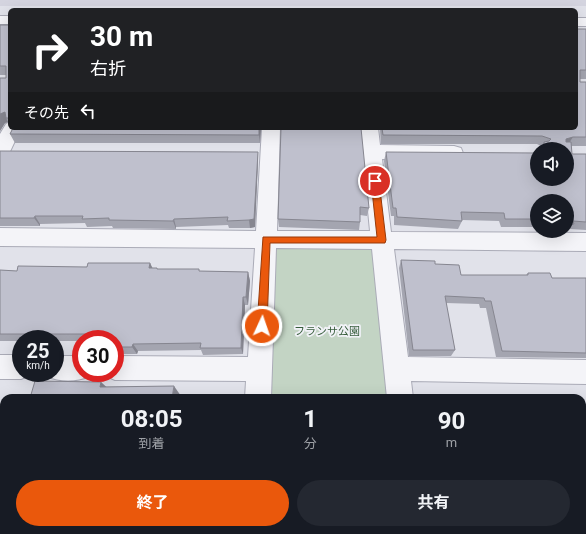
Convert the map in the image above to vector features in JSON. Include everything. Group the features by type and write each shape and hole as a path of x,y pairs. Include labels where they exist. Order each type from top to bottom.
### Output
{"street":[{"path":"6,152 12,130"},
{"path":"258,394 266,239 262,152 270,130"},
{"path":"369,130 400,394"},
{"path":"372,152 474,153"},
{"path":"0,237 586,242"},
{"path":"0,367 12,367"},
{"path":"124,368 260,369"},
{"path":"397,369 586,372"},
{"path":"415,534 429,534"}],"shaded area":[{"path":"0,0 586,0 586,6 0,6"}],"green space":[{"name":"フランサ公園","path":"266,239 382,240 400,394 258,394"}],"building":[{"path":"0,25 8,25 8,118 6,118 5,112 0,114 0,78 6,78 6,66 0,66"},
{"path":"578,29 586,29 586,70 580,70 580,82 586,82 586,137 573,137 566,139 566,142 544,142 551,139 542,136 383,135 382,130 578,130"},
{"path":"12,130 259,130 259,135 10,134"},
{"path":"281,130 361,130 369,208 360,207 360,222 278,219"},
{"path":"0,151 258,152 254,219 227,221 228,217 174,219 173,221 109,220 109,218 82,219 83,216 0,218"},
{"path":"386,152 530,153 530,186 574,186 574,154 586,154 586,222 574,221 574,194 530,194 530,219 505,219 504,213 461,212 462,221 397,217 396,208 393,208"},
{"path":"401,260 435,261 435,264 459,265 461,275 528,275 528,273 550,273 552,278 586,278 586,353 502,351 491,301 485,301 484,298 445,296 455,350 413,350"},
{"path":"88,263 150,263 149,268 157,269 199,269 199,271 248,272 246,297 243,297 241,348 200,348 201,343 133,344 132,347 124,347 124,330 72,330 72,334 64,334 64,330 12,330 12,334 0,334 0,270 17,271 18,266 87,267"},
{"path":"64,381 101,382 100,387 174,386 173,394 31,394 35,382"}],"route":[{"path":"262,326 266,239 382,240 375,181"}]}
